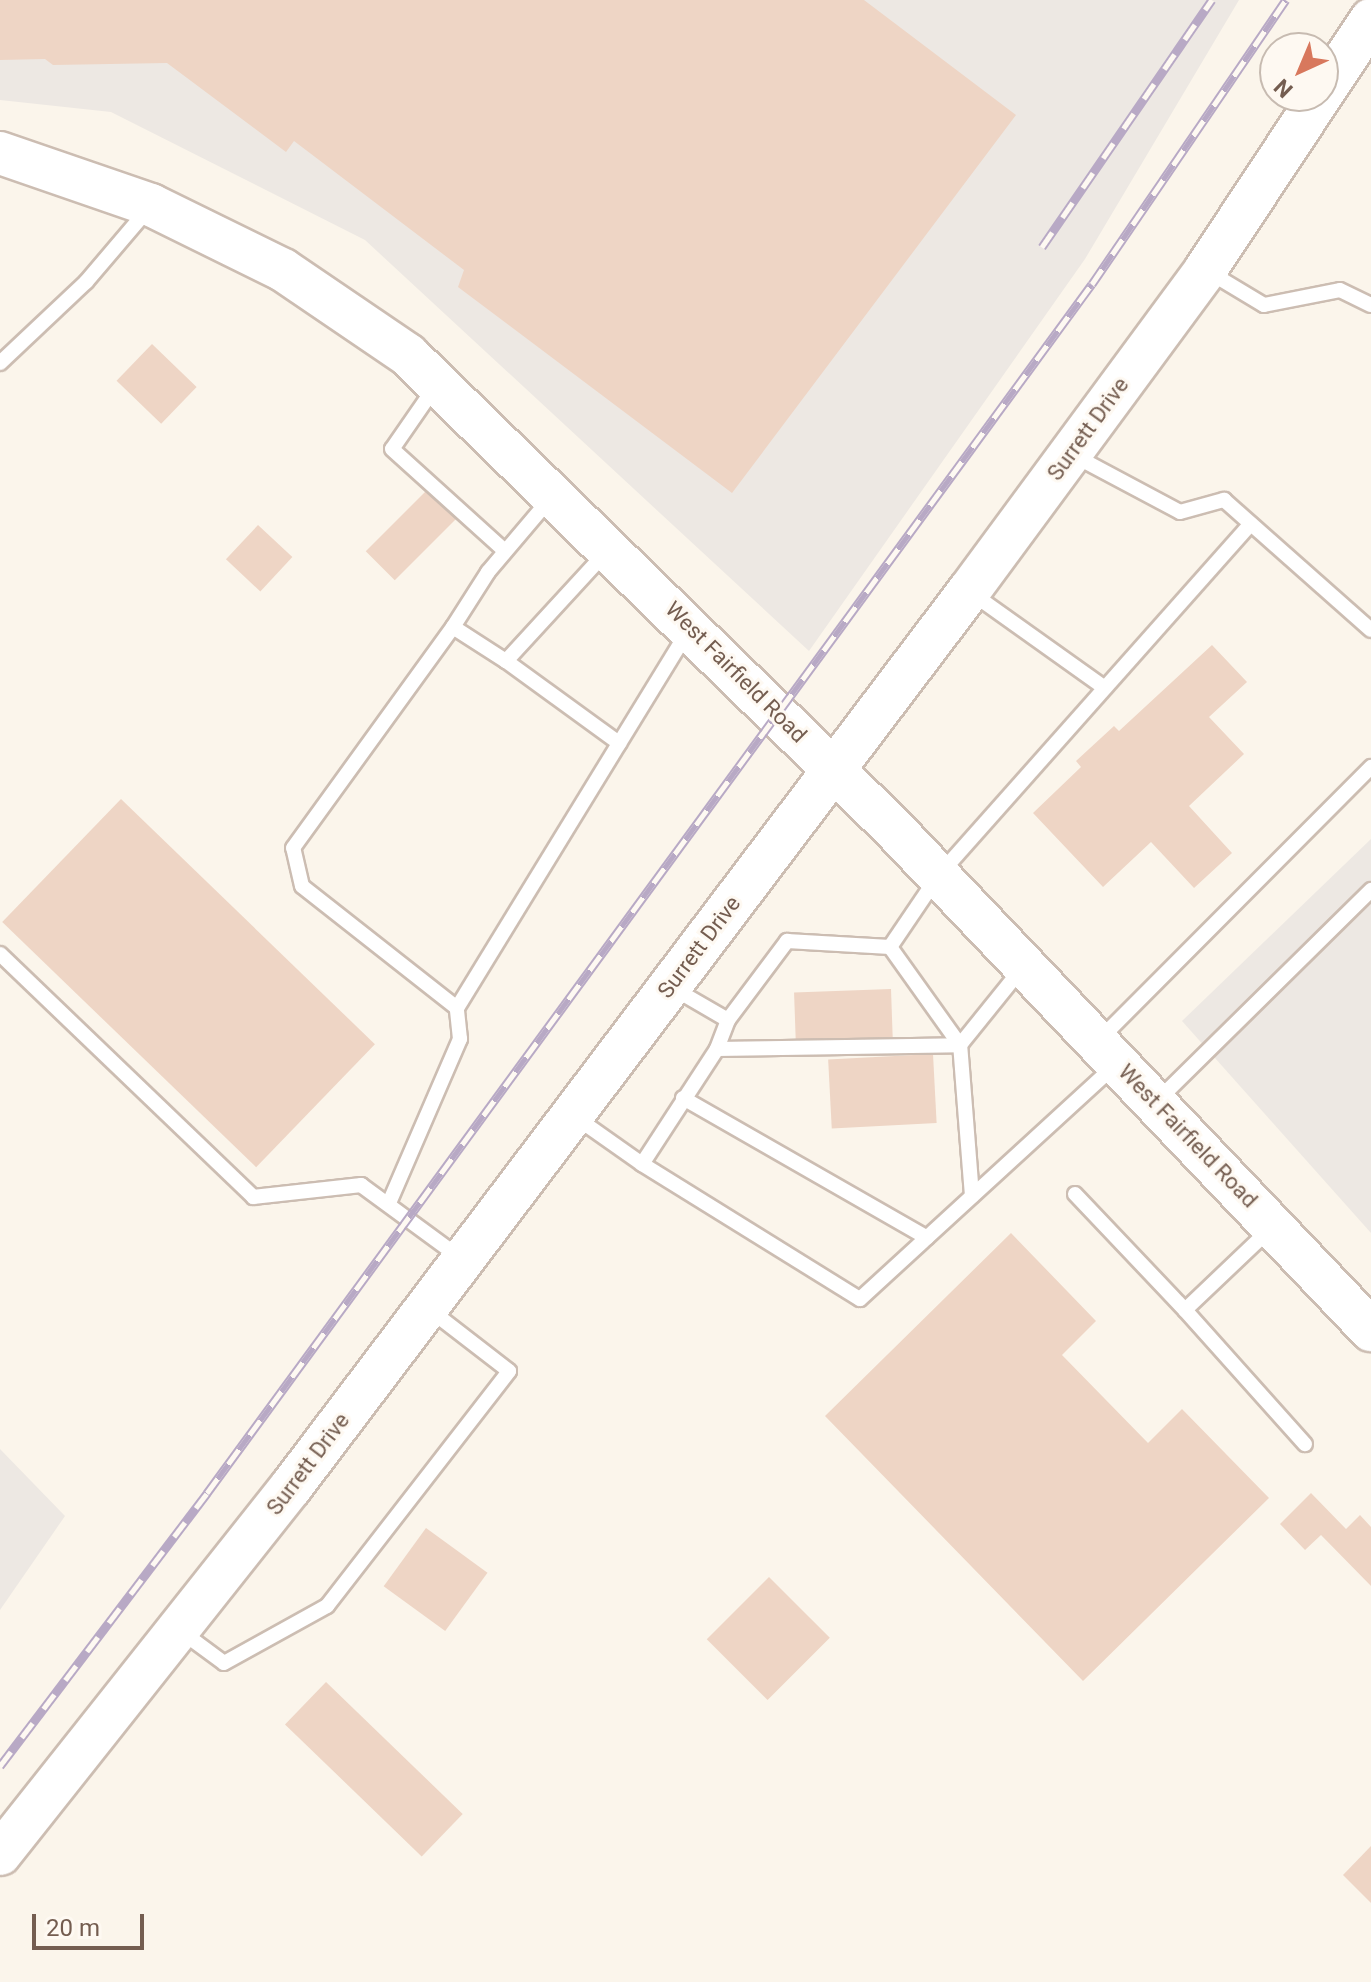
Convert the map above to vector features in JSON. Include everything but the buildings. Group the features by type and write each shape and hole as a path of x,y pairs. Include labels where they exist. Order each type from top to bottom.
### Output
{"street":[{"name":"Surrett Drive","path":"0,1854 426,1307 969,591 1206,269 1371,20"},
{"name":"West Fairfield Road","path":"0,153 151,205 283,270 408,355 691,627 938,876 1371,1330"}],"lane":[{"path":"0,363 86,282 151,205"},
{"path":"1206,269 1264,305 1340,290 1371,305"},
{"path":"437,383 392,449 505,551"},
{"path":"1070,454 1180,512 1224,500 1371,630"},
{"path":"457,1008 302,886 293,848 505,551 554,495"},
{"path":"890,947 938,876 1102,686 1251,524"},
{"path":"506,661 610,548"},
{"path":"969,591 1102,686"},
{"path":"453,627 506,661 619,743"},
{"path":"389,1203 460,1039 457,1008 691,627"},
{"path":"572,1114 642,1164 860,1299 972,1196 1371,767"},
{"path":"1156,1102 1371,890"},
{"path":"642,1164 717,1049 728,1020 787,941 890,947"},
{"path":"890,947 960,1045 972,1196"},
{"path":"0,954 253,1197 361,1185 462,1260"},
{"path":"960,1045 1024,966"},
{"path":"669,986 728,1020"},
{"path":"717,1049 960,1045"},
{"path":"683,1098 927,1238"},
{"path":"1075,1194 1185,1310 1305,1444"},
{"path":"1185,1310 1273,1226"},
{"path":"178,1629 224,1663 327,1606 509,1371 426,1307"}],"shaded area":[{"path":"0,0 1239,0 1085,259 809,651 365,240 111,112 0,100"},
{"path":"1371,839 1371,1233 1182,1021"},
{"path":"0,1449 65,1516 0,1610"}],"railway":[{"path":"1042,247 1212,0"},
{"path":"0,1766 207,1493 1092,284 1286,0"}]}
